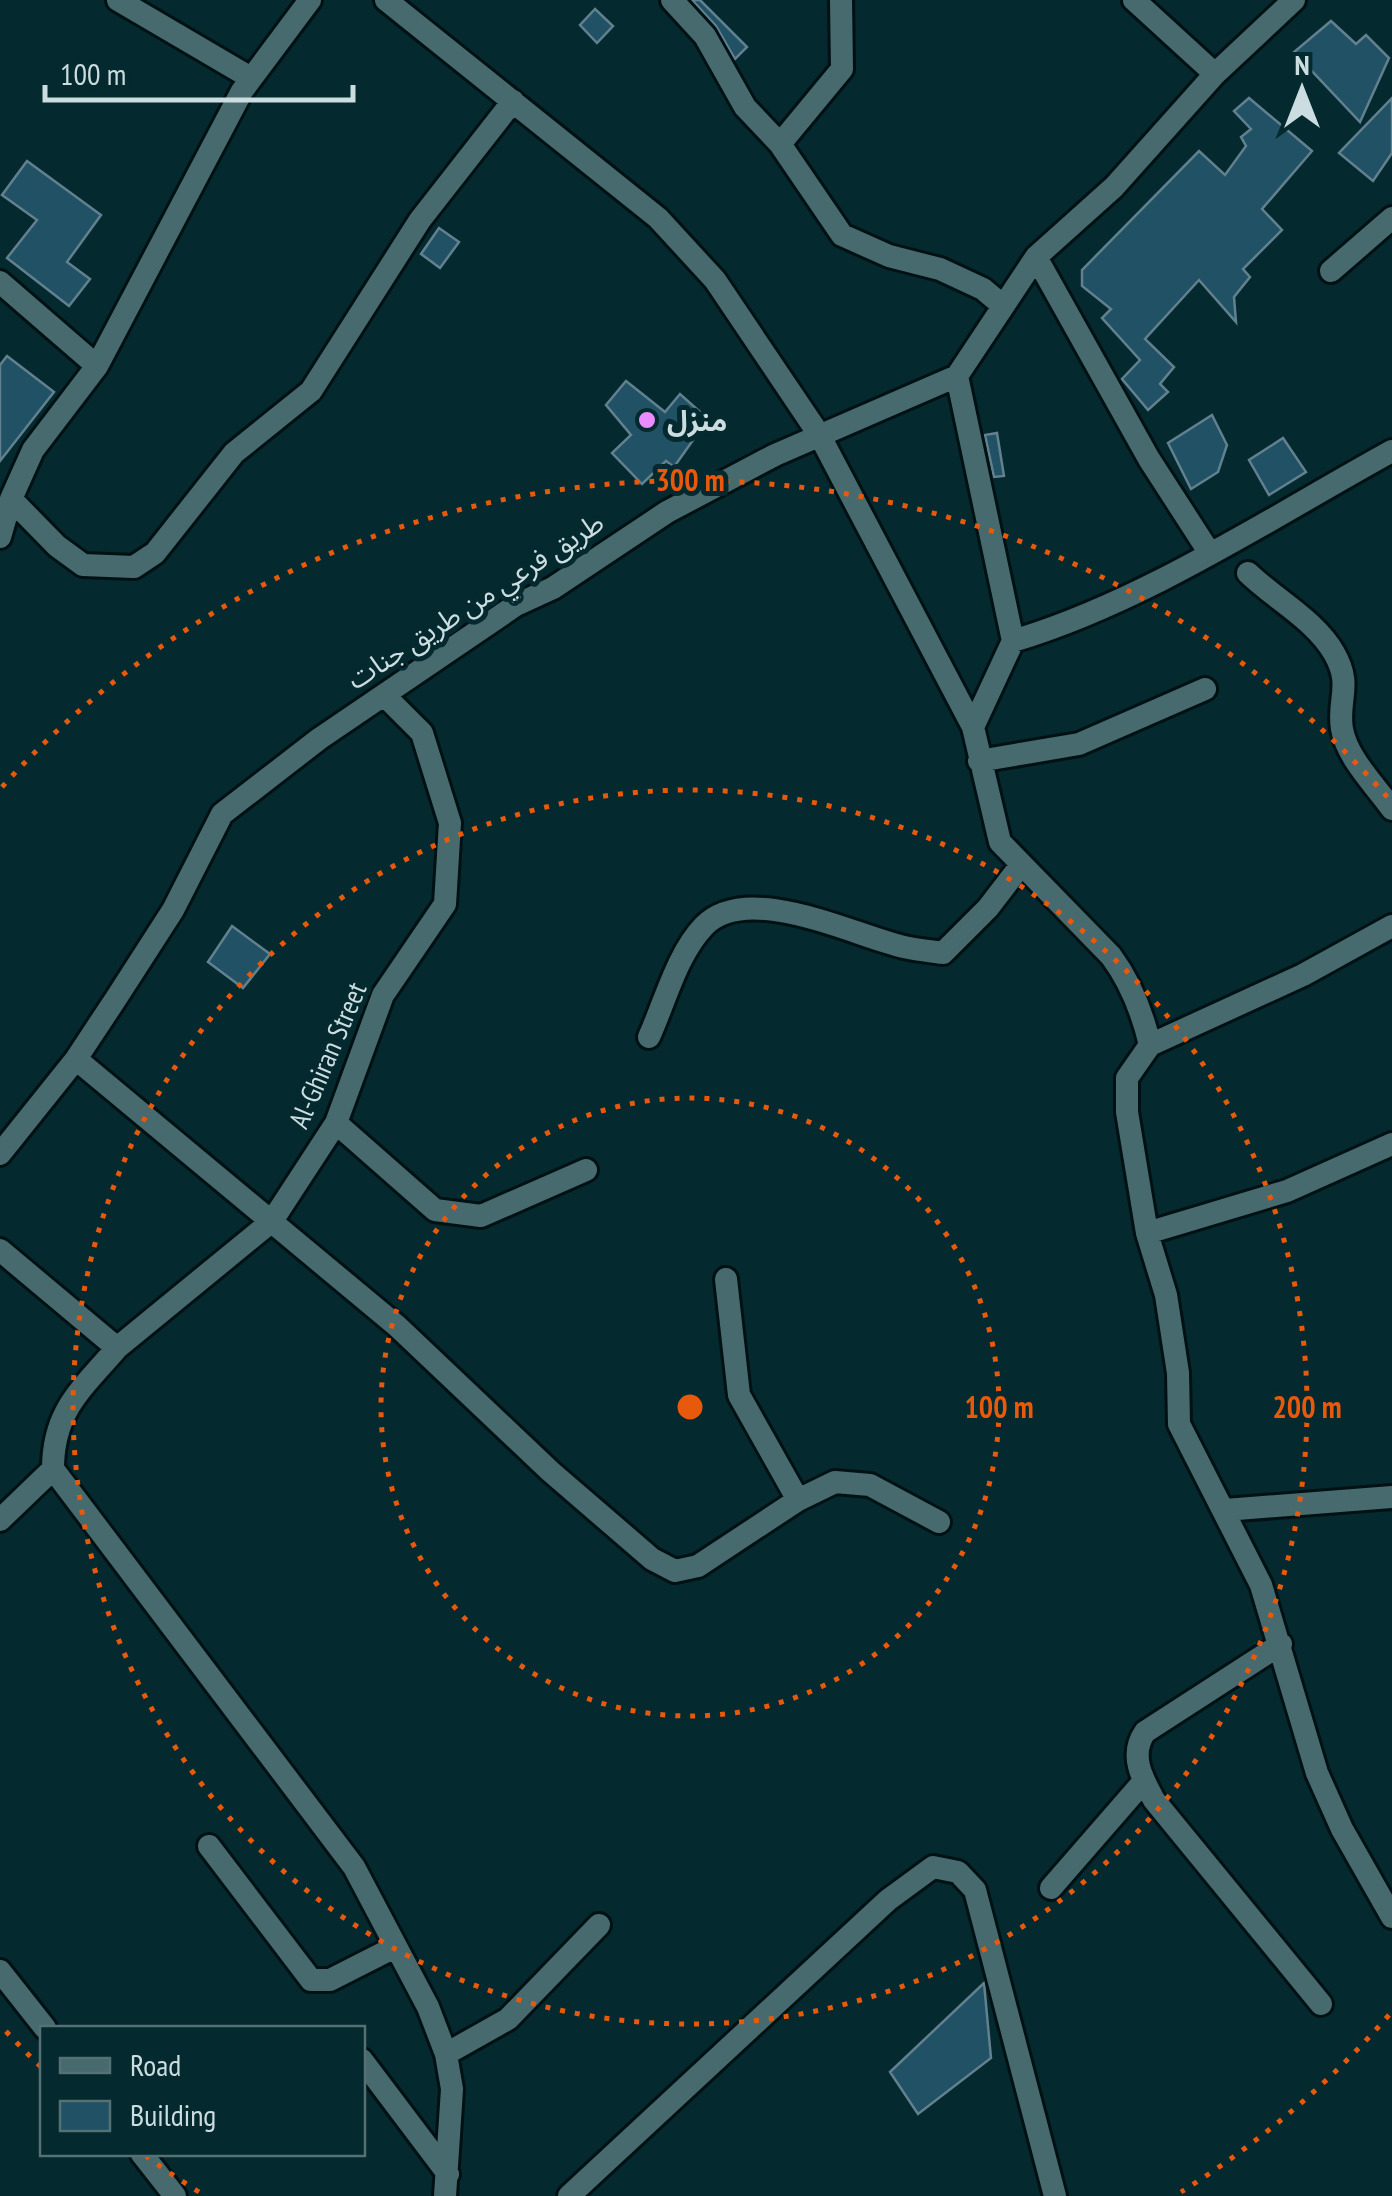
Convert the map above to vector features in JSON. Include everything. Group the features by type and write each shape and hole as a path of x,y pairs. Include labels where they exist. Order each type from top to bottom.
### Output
{"street":[{"path":"118,0 251,78"},
{"path":"310,0 251,78 97,366 33,450 4,519 57,546 82,565 134,567 155,553 234,453 310,392 410,235 513,101"},
{"path":"386,0 658,218 715,280 820,436 973,726 1000,842 1084,925 1126,976 1150,1044"},
{"path":"672,0 706,36 745,107 780,144 842,235 889,256 940,268 984,290 1002,305"},
{"path":"780,144 842,69 841,0"},
{"path":"1134,0 1215,74"},
{"path":"973,726 1013,640 957,376 1036,257 1114,187 1215,74 1294,0"},
{"path":"1331,271 1392,218"},
{"path":"1036,257 1149,459 1209,552"},
{"path":"0,282 97,366"},
{"name":"طريق فرعي من طريق جنات","path":"0,1154 76,1058 172,910 222,814 319,739 516,605 553,588 667,512 820,436 957,376"},
{"path":"1013,640 1109,606 1392,451"},
{"path":"1248,573 1322,634 1335,654 1346,676 1341,724 1345,740 1392,808"},
{"path":"979,761 1079,744 1205,688"},
{"name":"Al-Ghiran Street","path":"53,1469 53,1440 64,1408 116,1348 272,1222 336,1123 383,995 445,904 450,824 422,733 384,695"},
{"path":"649,1037 686,950 706,924 730,910 814,915 903,947 943,953 988,908 1022,865"},
{"path":"1392,926 1303,975 1150,1044 1126,1078 1126,1112 1148,1233 1166,1295 1178,1373 1178,1424 1261,1585 1317,1773 1342,1829 1392,1916"},
{"path":"76,1058 397,1326 550,1471 652,1559 675,1571 698,1566 798,1500 835,1482 870,1485 939,1522"},
{"path":"336,1123 435,1210 481,1216 586,1170"},
{"path":"1148,1233 1287,1191 1392,1144"},
{"path":"0,1250 116,1348"},
{"path":"726,1279 739,1395 798,1500"},
{"path":"0,1520 53,1469 354,1867 428,2008 446,2054 452,2089 446,2185"},
{"path":"1225,1510 1392,1498"},
{"path":"1281,1644 1145,1732 1137,1752 1144,1782 1322,2004"},
{"path":"1051,1888 1144,1782"},
{"path":"210,1846 310,1980 330,1980 395,1947"},
{"path":"569,2196 888,1900 933,1867 958,1872 975,1890 1055,2196"},
{"path":"446,2054 508,2019 599,1925"},
{"path":"0,1971 43,2026"},
{"path":"365,2064 446,2185"},
{"path":"143,2156 172,2195"}],"building":[{"path":"692,0 700,0 747,47 735,59 716,26"},
{"path":"595,9 613,26 597,43 580,25"},
{"path":"1331,21 1356,44 1366,35 1389,58 1360,122 1294,52"},
{"path":"1249,98 1312,151 1262,209 1282,230 1243,269 1250,277 1234,297 1236,322 1199,280 1145,339 1174,367 1160,384 1168,392 1148,410 1122,379 1140,360 1102,318 1111,309 1082,286 1082,270 1199,151 1225,175 1246,146 1241,137 1251,129 1234,111"},
{"path":"1392,98 1392,153 1373,181 1339,153"},
{"path":"27,161 101,215 67,262 90,279 69,306 7,258 37,220 2,195"},
{"path":"439,228 459,242 440,268 421,254"},
{"path":"7,356 54,392 0,461 0,365"},
{"name":"منزل","path":"626,381 665,412 680,394 708,419 674,467 666,461 642,484 612,453 631,435 606,405"},
{"path":"1212,415 1227,445 1218,472 1191,489 1168,443"},
{"path":"997,433 1004,476 994,477 985,435"},
{"path":"1283,438 1306,472 1269,495 1249,460"},
{"path":"232,926 270,954 243,988 208,962"},
{"path":"984,1983 991,2058 918,2114 890,2072"}],"place":[{"name":"منزل","path":"647,420"}]}
